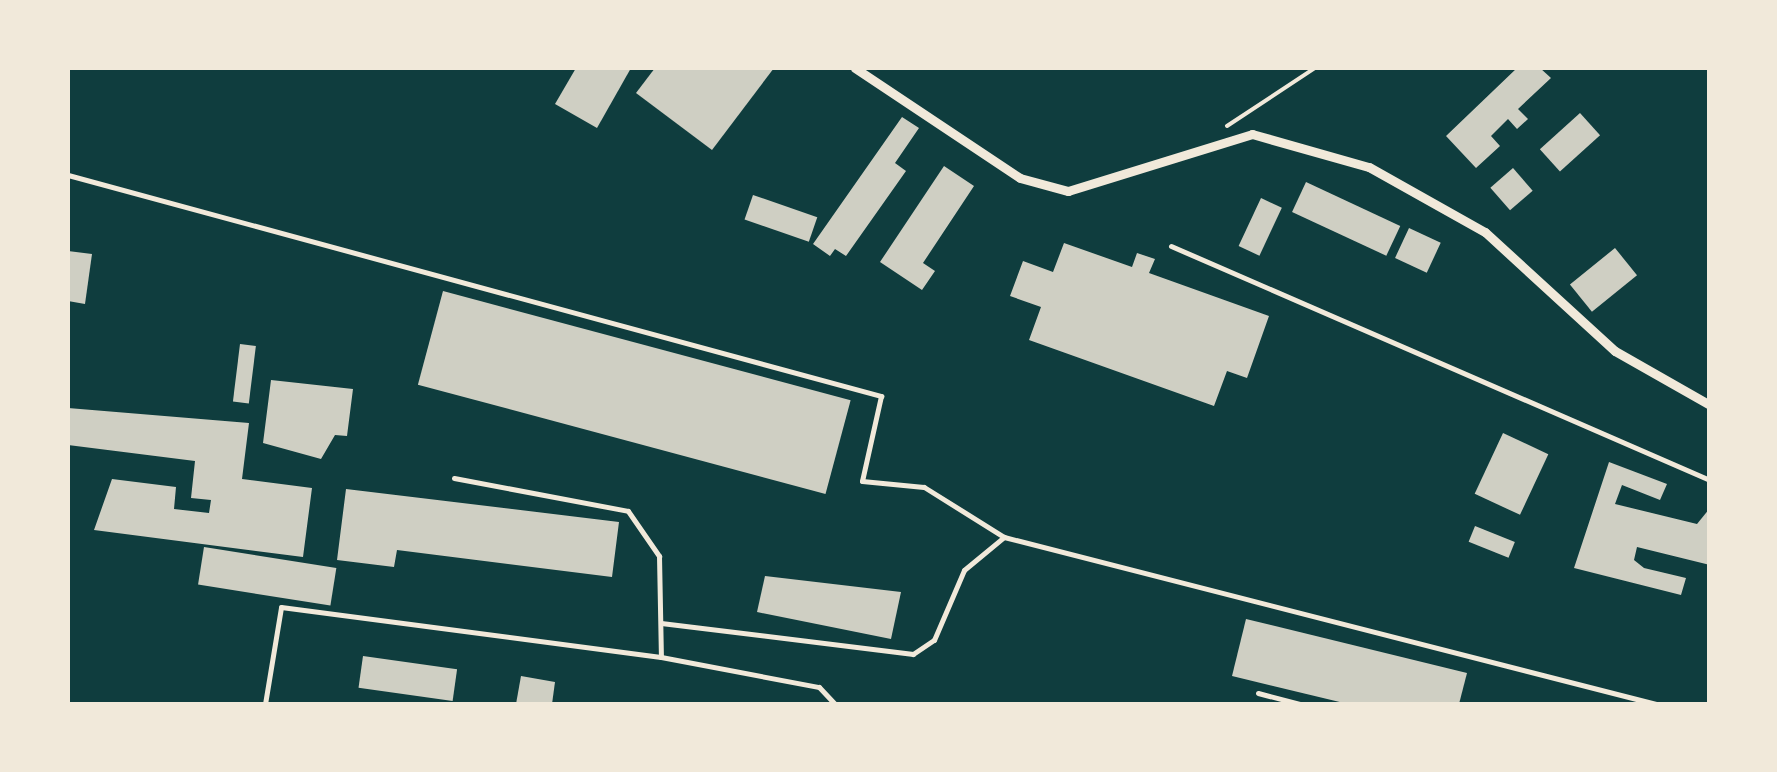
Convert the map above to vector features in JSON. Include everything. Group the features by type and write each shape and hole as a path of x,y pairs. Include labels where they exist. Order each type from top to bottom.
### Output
{"street":[{"path":"855,68 1020,178 1068,191 1101,188 1198,146 1280,137 1428,194 1485,232 1616,352 1710,405"}],"lane":[{"path":"68,175 881,396 862,481 924,487 1004,537 1656,704"},
{"path":"1171,246 1710,480"},
{"path":"454,478 628,511 659,556 661,657"},
{"path":"662,623 913,654 934,640 964,570 1004,537"},
{"path":"265,704 281,607 661,657 818,687 835,704"},
{"path":"1258,693 1300,704"}],"path":[{"path":"1198,146 1315,68"}],"building":[{"path":"576,68 631,68 597,128 555,104"},
{"path":"655,68 774,68 712,150 636,93"},
{"path":"1517,68 1540,68 1551,78 1518,109 1528,119 1517,129 1508,119 1491,136 1500,146 1476,168 1446,136"},
{"path":"1580,113 1600,135 1560,171 1540,149"},
{"path":"902,117 919,128 895,163 906,171 846,256 835,249 830,256 813,244"},
{"path":"944,166 974,186 923,263 935,271 922,290 880,262"},
{"path":"1513,168 1533,191 1510,210 1490,188"},
{"path":"1306,182 1400,226 1386,256 1292,212"},
{"path":"753,195 817,217 809,242 745,220"},
{"path":"1261,198 1282,208 1259,256 1239,246"},
{"path":"1409,228 1441,243 1427,273 1395,258"},
{"path":"1064,243 1132,267 1137,253 1155,259 1149,273 1269,316 1247,378 1227,371 1214,406 1029,340 1041,307 1010,296 1023,261 1053,272"},
{"path":"1615,248 1637,275 1592,312 1570,285"},
{"path":"68,251 92,254 85,304 68,301"},
{"path":"443,291 851,400 826,494 418,385"},
{"path":"240,344 256,346 249,404 233,402"},
{"path":"271,380 353,389 347,436 335,435 321,459 263,443"},
{"path":"68,408 249,423 242,479 312,488 303,557 94,530 112,479 176,487 174,509 209,513 211,500 191,498 195,461 68,445"},
{"path":"1503,433 1548,454 1520,515 1475,494"},
{"path":"1609,462 1667,484 1660,500 1622,485 1615,504 1697,524 1710,508 1710,565 1637,547 1634,560 1644,568 1686,578 1681,595 1574,568"},
{"path":"346,489 619,522 612,577 397,550 394,567 337,560"},
{"path":"1475,526 1515,542 1509,558 1469,542"},
{"path":"204,547 336,568 330,605 198,585"},
{"path":"765,576 901,592 891,639 757,612"},
{"path":"1246,619 1467,673 1459,704 1348,704 1232,676"},
{"path":"363,656 457,669 453,701 359,688"},
{"path":"521,676 555,682 552,704 516,704"}]}
